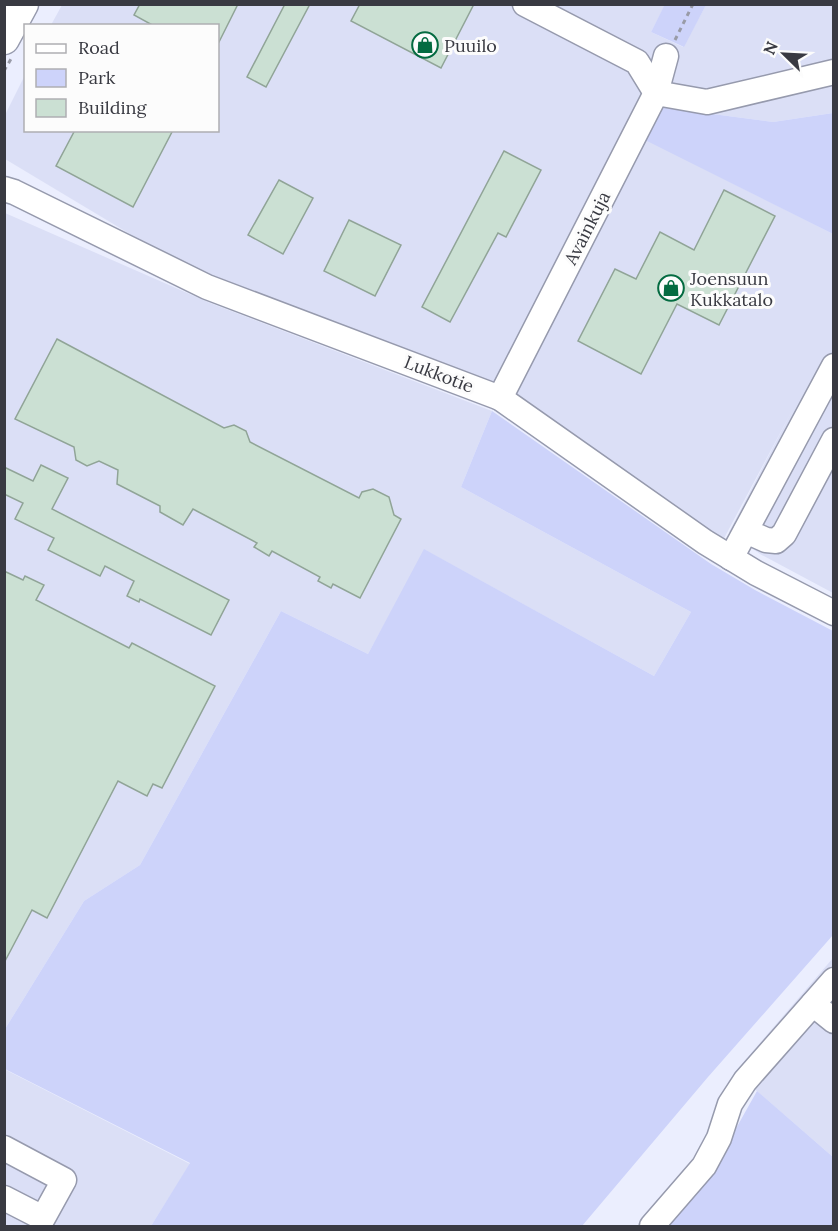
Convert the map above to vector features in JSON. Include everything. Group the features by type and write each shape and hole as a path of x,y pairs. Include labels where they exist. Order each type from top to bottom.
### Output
{"main road":[{"path":"4,39 22,4"}],"street":[{"path":"525,4 637,62 656,93 708,102 834,72"},
{"name":"Avainkuja","path":"500,398 656,93 666,56"},
{"name":"Lukkotie","path":"8,188 207,287 500,398 705,542 731,558 831,608"},
{"path":"731,558 834,366"},
{"path":"746,531 766,540 776,541 784,534 834,440"},
{"path":"652,1227 704,1166 719,1138 730,1104 746,1081 834,980"},
{"path":"813,1004 834,1021"},
{"path":"4,1148 64,1179 43,1218 4,1198"}],"path":[{"path":"666,56 693,4"}],"shaded area":[{"path":"62,5 665,5 651,32 683,47 706,5 833,5 833,113 773,122 659,107 645,139 833,234 833,593 760,554 729,532 794,407 721,544 517,394 180,264 5,159 5,115 24,77 24,132 219,132 219,24 52,24"},
{"path":"5,213 210,303 492,411 461,487 691,612 654,676 425,550 368,654 281,611 140,865 84,901 5,1029"},
{"path":"833,958 833,1157 735,1072"},
{"path":"4,1069 190,1164 151,1226 5,1226"}],"green space":[{"path":"665,4 706,5 684,47 651,32"},
{"path":"659,107 773,122 833,113 833,234 645,140"},
{"path":"492,411 711,564 833,631 833,935 708,1077 582,1226 151,1226 190,1163 5,1069 5,1029 84,901 140,865 281,611 368,654 424,549 654,676 691,612 461,487"},
{"path":"757,1091 833,1157 833,1226 668,1226 706,1182"}],"building":[{"path":"140,4 238,4 219,42 219,24 150,24 134,15"},
{"path":"285,4 310,4 266,87 247,77"},
{"name":"Puuilo","path":"360,4 474,4 441,68 351,21"},
{"path":"74,132 172,132 133,207 56,166"},
{"path":"504,151 541,170 506,237 498,233 450,322 422,307"},
{"path":"279,180 313,198 283,254 248,235"},
{"name":"Joensuun Kukkatalo","path":"724,190 775,216 719,325 677,304 641,374 578,341 615,269 636,279 660,232 694,250"},
{"path":"349,220 401,245 375,296 324,271"},
{"path":"57,339 224,428 234,425 246,431 250,442 359,498 362,492 373,489 389,497 394,515 401,519 360,598 333,584 331,588 318,581 320,577 272,551 269,556 254,547 257,543 193,509 183,525 160,512 160,506 117,484 118,470 99,461 87,466 76,460 74,447 15,419"},
{"path":"41,465 68,478 52,509 229,600 211,635 140,599 139,602 127,596 134,581 105,566 100,576 48,550 54,538 15,519 23,503 4,494 4,467 33,481"},
{"path":"4,571 23,580 25,576 44,585 36,600 129,648 132,643 215,686 162,788 153,784 147,796 118,781 47,918 32,910 4,963"}],"place":[{"name":"Puuilo","path":"425,45"},
{"name":"Joensuun Kukkatalo","path":"671,288"}]}
